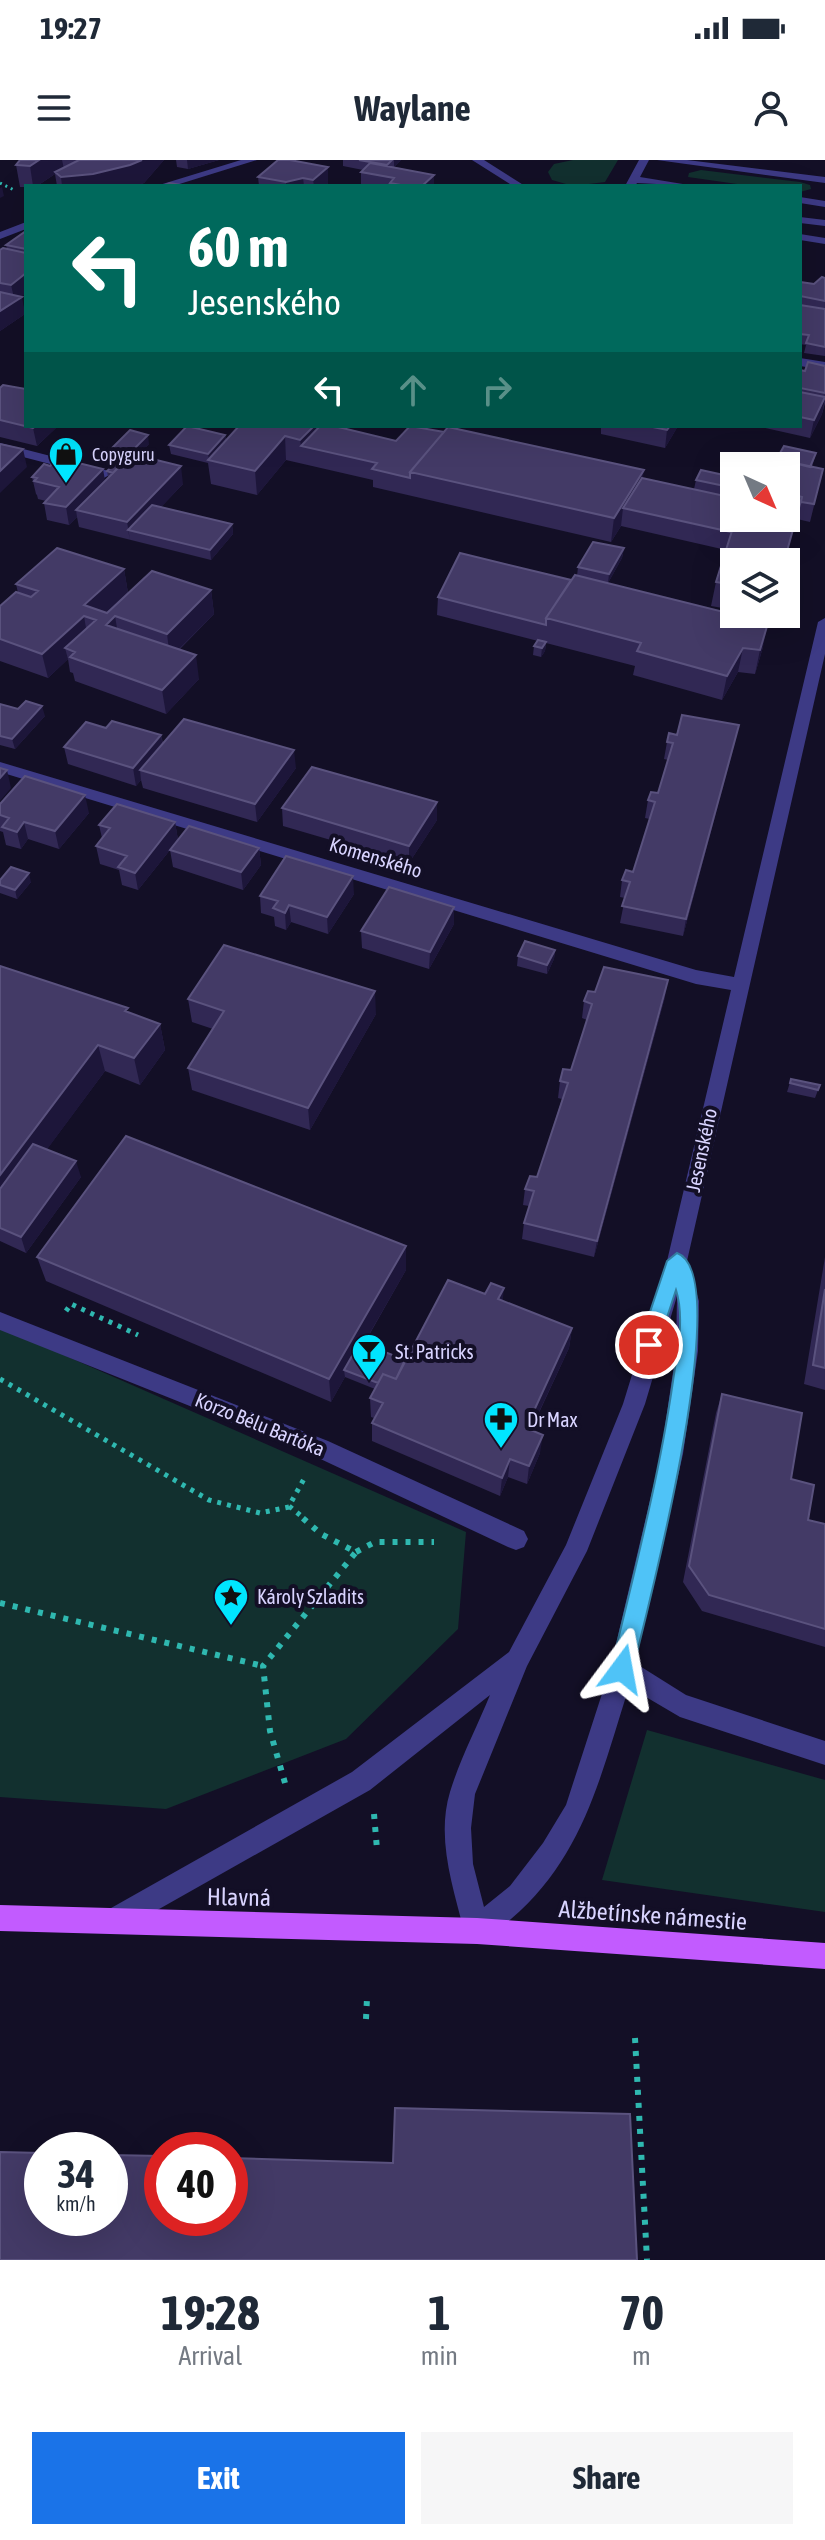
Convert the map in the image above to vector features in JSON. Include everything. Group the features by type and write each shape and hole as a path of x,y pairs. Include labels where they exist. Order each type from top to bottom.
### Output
{"main road":[{"name":"Hlavná","path":"0,1918 477,1931"},
{"name":"Alžbetínske námestie","path":"477,1931 825,1956"}],"street":[{"path":"168,184 252,160"},
{"path":"477,160 517,184"},
{"path":"644,160 632,182 661,184"},
{"path":"662,160 825,180"},
{"path":"802,200 825,204"},
{"path":"802,220 825,223"},
{"path":"0,236 24,226"},
{"path":"802,237 825,241"},
{"path":"802,362 825,366"},
{"path":"0,447 104,474"},
{"name":"Jesenského","path":"477,1931 460,1864 458,1828 462,1794 518,1658 575,1551 634,1404 677,1261 825,622"},
{"name":"Komenského","path":"0,767 696,977 740,985"},
{"path":"477,1931 519,1895 552,1852 577,1811 622,1669 672,1454 687,1351 689,1301 677,1261"},
{"name":"Korzo Bélu Bartóka","path":"0,1321 320,1448 516,1539"},
{"path":"109,1923 361,1781 518,1658"},
{"path":"622,1669 680,1705 825,1753"}],"path":[{"path":"0,183 16,191"},
{"path":"0,1379 209,1500 260,1513 289,1506 320,1448"},
{"path":"286,1785 270,1731 263,1666 356,1552 321,1534 289,1506"},
{"path":"0,1603 263,1666"},
{"path":"374,1810 377,1849"},
{"path":"366,2019 367,1998"},
{"path":"635,2038 647,2260"}],"green space":[{"path":"573,160 618,160 605,182 589,184 566,184 552,180 548,172 554,164"},
{"path":"701,170 800,182 810,185 811,189 802,191 802,184 737,184 688,177 689,173"},
{"path":"0,1327 466,1532 458,1629 346,1739 166,1809 0,1797"},
{"path":"647,1730 825,1780 825,1912 602,1880"}],"building":[{"path":"20,160 39,160 30,166 16,165"},
{"path":"79,160 142,160 93,174 61,177 55,172"},
{"path":"278,160 328,167 313,180 303,178 286,182 258,177"},
{"path":"359,160 392,160 387,165"},
{"path":"370,163 434,175 424,184 395,184 390,183 394,178 361,172"},
{"path":"24,232 24,249 6,245"},
{"path":"0,250 24,253 24,275 11,285 0,283"},
{"path":"825,278 825,301 802,296 802,282 814,284"},
{"path":"0,292 22,297 0,311"},
{"path":"802,305 825,309 825,347 806,343 809,335 802,334"},
{"path":"808,362 825,366 825,393 802,388 802,370 805,371"},
{"path":"3,385 24,389 24,426 0,420 0,388"},
{"path":"802,392 825,397 814,420 802,417"},
{"path":"185,428 225,435 208,454 169,445"},
{"path":"237,428 312,428 300,440 285,436 255,471 208,460"},
{"path":"318,428 342,428 396,441 408,428 444,432 410,472 410,478 372,469 377,463 301,446"},
{"path":"447,428 644,470 614,518 410,472"},
{"path":"130,430 148,435 129,454 111,449"},
{"path":"0,444 23,449 0,471"},
{"path":"784,446 816,453 810,467 800,464 800,452 781,452"},
{"path":"132,454 181,466 127,522 76,510"},
{"path":"58,458 103,469 66,507 44,503 59,487 34,481 37,478 32,477 44,464 50,466"},
{"path":"120,459 125,460 113,473 107,471"},
{"path":"800,464 823,469 814,504 801,502"},
{"path":"701,470 720,474 720,485 696,480"},
{"path":"642,478 720,495 720,530 623,508"},
{"path":"152,505 232,524 210,550 128,530"},
{"path":"732,532 792,532 788,548 727,548"},
{"path":"593,542 624,548 609,574 578,567"},
{"path":"57,548 124,569 84,605 107,613 152,571 211,590 167,634 115,616 106,625 196,655 162,690 70,657 75,652 65,648 96,620 84,616 42,654 0,639 0,606 16,592 31,597 38,591 16,584"},
{"path":"460,553 571,580 546,618 546,625 438,597"},
{"path":"575,575 720,611 720,628 767,628 760,650 743,648 727,676 637,651 641,643 546,618"},
{"path":"538,640 546,642 542,648 534,646"},
{"path":"26,701 42,706 12,739 0,736 0,704 18,709"},
{"path":"682,715 739,725 686,919 622,906 630,882 622,880 626,870 633,872 655,802 648,800 651,792 658,793 673,743 667,742 669,733 677,735"},
{"path":"184,719 294,750 255,804 140,770"},
{"path":"112,721 161,735 133,768 64,747 86,722 106,728"},
{"path":"312,767 437,802 409,846 282,808"},
{"path":"25,776 85,795 55,831 24,822 17,832 2,827 9,818 0,815 0,804"},
{"path":"117,804 175,822 135,873 118,867 127,856 96,846 110,828 99,825"},
{"path":"189,826 259,848 241,872 170,850"},
{"path":"286,856 353,876 327,917 289,905 285,913 273,908 278,901 260,896"},
{"path":"11,867 29,873 15,890 0,885 0,880"},
{"path":"389,887 454,907 430,952 361,931"},
{"path":"525,941 555,950 547,965 518,956"},
{"path":"224,945 375,991 308,1108 188,1068 224,1011 188,999"},
{"path":"0,966 128,1008 125,1011 160,1024 134,1058 98,1045 0,1175"},
{"path":"604,967 668,980 597,1241 524,1223 534,1191 525,1189 530,1176 537,1177 568,1083 560,1081 563,1069 571,1070 592,1004 584,1001 588,991 595,992"},
{"path":"791,1079 820,1085 818,1090 790,1083"},
{"path":"126,1136 406,1246 329,1379 37,1257"},
{"path":"33,1144 76,1161 21,1237 0,1228 0,1189"},
{"path":"448,1280 485,1294 491,1283 504,1288 498,1299 572,1328 526,1428 543,1435 529,1466 510,1459 502,1478 372,1423 383,1403 370,1398 383,1374 396,1379"},
{"path":"825,1289 825,1368 813,1365"},
{"path":"360,1342 405,1360 396,1379 383,1374 378,1383 344,1370"},
{"path":"722,1394 802,1413 791,1479 814,1485 808,1520 825,1524 825,1629 709,1595 689,1566"},
{"path":"395,2108 630,2114 637,2260 0,2260 0,2152 24,2153 24,2236 128,2236 128,2155 144,2156 144,2236 248,2236 248,2159 393,2163"}],"place":[{"name":"Copyguru","path":"66,485"},
{"name":"St. Patricks","path":"369,1382"},
{"name":"Dr Max","path":"501,1450"},
{"name":"Károly Szladits","path":"231,1627"}],"route":[{"path":"622,1669 672,1454 687,1351 689,1301 677,1261 649,1345"}]}
